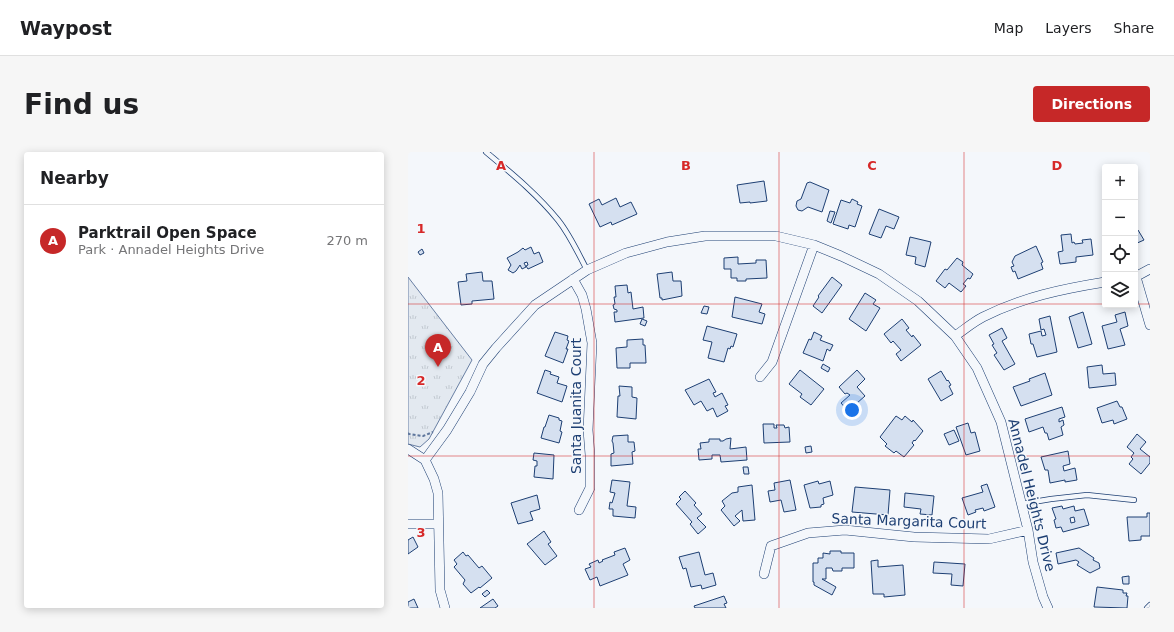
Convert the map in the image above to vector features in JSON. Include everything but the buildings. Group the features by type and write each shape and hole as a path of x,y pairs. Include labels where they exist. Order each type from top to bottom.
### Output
{"street":[{"name":"Annadel Heights Drive","path":"425,460 450,425 470,392 483,364 496,348 535,305 587,270 626,253 667,242 706,236 776,236 814,245 879,274 918,301 955,336 977,368 1001,422 1028,530 1033,562 1043,597 1048,608"},
{"path":"760,377 772,362 814,245"},
{"path":"1138,275 1150,269"},
{"name":"Santa Juanita Court","path":"573,279 582,295 592,343 588,430 590,488 579,510"},
{"path":"955,336 982,318 1016,302 1045,293 1102,283"},
{"path":"1138,287 1150,325"},
{"path":"408,449 425,460 434,479 438,493 440,590 445,608"},
{"path":"408,524 438,524"},
{"name":"Santa Margarita Court","path":"764,574 772,546 808,533 845,530 914,537 989,539 1028,530"}],"lane":[{"path":"486,152 549,210 572,241 587,270"},
{"path":"1021,504 1088,495 1134,500"},
{"path":"1147,608 1150,605"}],"path":[{"path":"408,433 423,436 450,425"}],"green space":[{"path":"408,277 472,360 429,439 420,447 408,444"}],"place":[{"name":"Parktrail Open Space","path":"438,367"}]}
